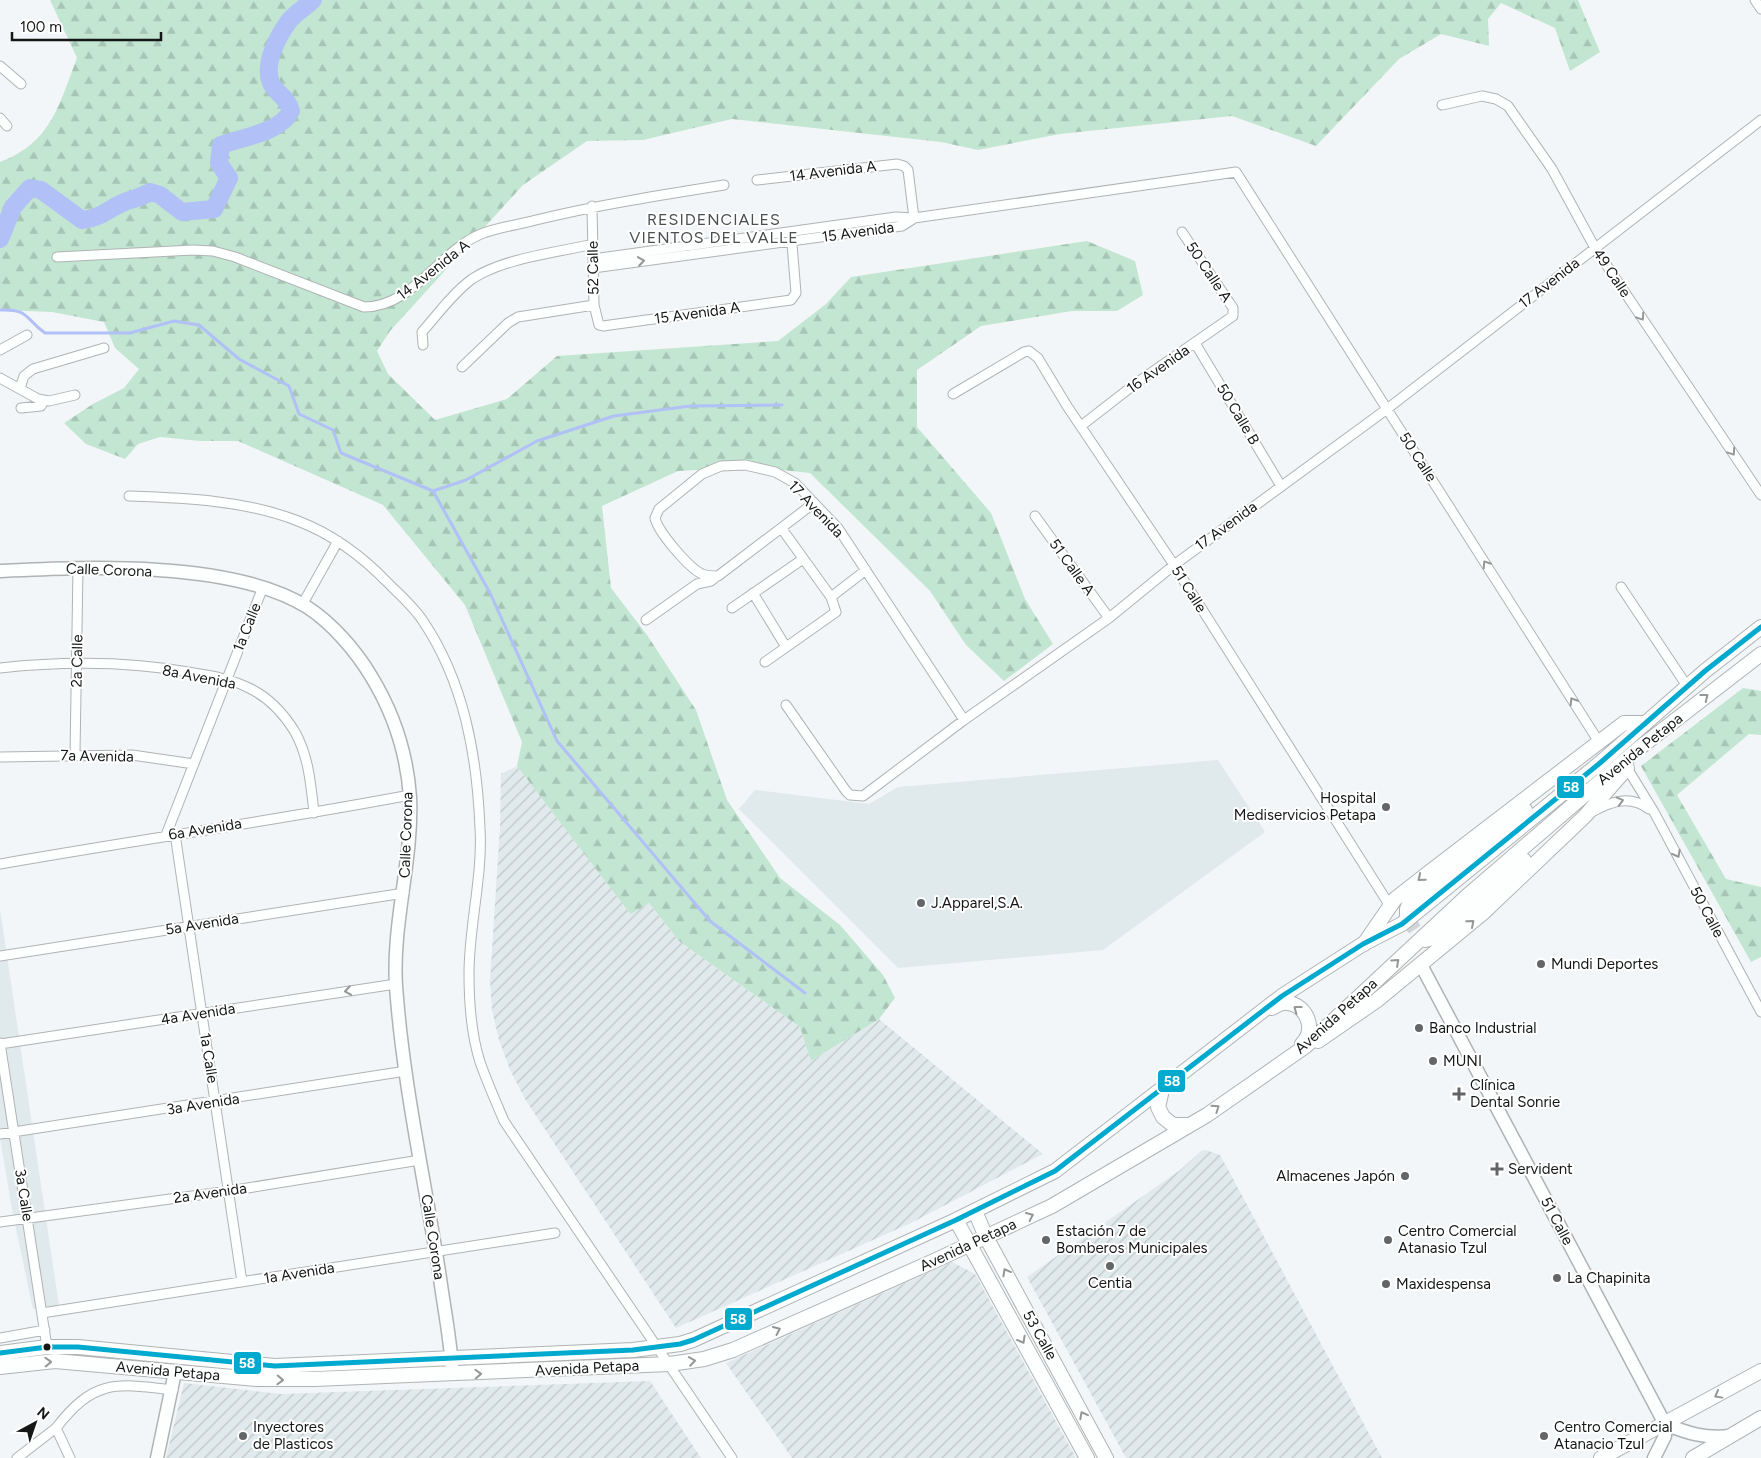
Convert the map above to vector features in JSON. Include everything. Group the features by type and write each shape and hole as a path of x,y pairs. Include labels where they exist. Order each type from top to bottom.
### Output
{"main road":[{"name":"Avenida Petapa","path":"0,1353 47,1347 78,1347 275,1366 452,1360 658,1347 680,1344 734,1323 975,1211 1045,1176 1074,1158 1252,1018 1363,944 1402,924 1600,764 1688,686 1761,627"},
{"name":"Avenida Petapa","path":"0,1366 54,1361 286,1380 670,1364 704,1359 733,1350 970,1245 1052,1206 1189,1125 1286,1060 1306,1046 1467,896 1638,749 1761,654"},
{"path":"1363,944 1390,906 1427,874 1624,723 1645,723"},
{"path":"1407,918 1407,909 1410,902 1449,869 1594,756 1645,723"},
{"path":"1425,940 1441,936 1626,768 1636,758 1638,749"},
{"path":"1306,1046 1320,1041 1376,1001 1484,912 1585,816 1626,768"},
{"path":"1252,1018 1286,1002 1294,1005 1303,1013 1310,1024 1310,1034 1286,1060"},
{"path":"1162,1090 1158,1107 1163,1117 1173,1125 1189,1125"},
{"name":"53 Calle","path":"975,1211 986,1237 1106,1458"},
{"name":"53 Calle","path":"956,1220 1087,1458"},
{"path":"1601,1458 1761,1371"},
{"path":"1693,1458 1761,1418"}],"street":[{"path":"1755,0 1761,9"},
{"path":"0,66 21,84"},
{"name":"49 Calle","path":"1442,105 1482,96 1496,99 1508,106 1552,169 1595,248 1761,495"},
{"path":"0,118 6,126"},
{"name":"17 Avenida","path":"718,576 703,574 695,568 663,533 655,521 655,515 702,474 721,466 745,465 775,472 795,484 838,528 964,720 1109,618 1174,565 1387,409 1761,120"},
{"name":"14 Avenida A","path":"757,180 897,164 904,166 908,170 914,218"},
{"name":"15 Avenida","path":"745,243 791,232 896,217 914,218 1236,172"},
{"name":"50 Calle","path":"1236,172 1600,742"},
{"name":"14 Avenida A","path":"57,258 193,250 213,251 235,256 364,307 378,307 400,298 462,244 482,234 592,206 724,185"},
{"name":"52 Calle","path":"592,206 594,305 597,321 603,326"},
{"name":"15 Avenida","path":"593,263 745,243 792,242 902,226 914,218"},
{"path":"791,232 792,242"},
{"name":"50 Calle A","path":"1182,232 1234,312"},
{"name":"15 Avenida A","path":"603,326 791,300 796,293 792,242"},
{"path":"423,345 422,332 454,295 472,280 494,267 593,244"},
{"path":"462,367 508,323 518,316 594,305"},
{"name":"16 Avenida","path":"1081,426 1135,384 1233,316 1234,312"},
{"path":"0,350 27,335"},
{"name":"50 Calle B","path":"1194,343 1281,486"},
{"path":"20,388 24,376 33,369 104,348"},
{"name":"51 Calle","path":"953,394 1029,351 1038,358 1174,565 1390,906"},
{"path":"0,378 32,396 44,400 49,401 75,395"},
{"path":"21,408 41,406 44,400"},
{"path":"129,496 191,498 242,506 298,520 338,541 372,566 422,620 444,658 461,698 472,740 481,830 469,972 471,1017 480,1060 504,1121 732,1458"},
{"path":"646,620 697,584 711,581 814,503"},
{"name":"51 Calle A","path":"1035,516 1109,618"},
{"path":"765,662 836,612 831,597 782,529"},
{"path":"302,605 338,541"},
{"path":"732,608 803,559"},
{"name":"Calle Corona","path":"0,571 78,568 192,573 263,587 302,605 317,615 351,648 380,690 398,735 410,795 409,836 396,984 406,1071 436,1252 452,1360 452,1374"},
{"name":"2a Calle","path":"75,754 78,568"},
{"path":"831,597 866,570"},
{"name":"1a Calle","path":"242,1282 202,1013 188,926 170,834 226,679 263,587"},
{"path":"1621,587 1688,686"},
{"path":"753,593 786,647"},
{"name":"8a Avenida","path":"0,668 77,662 179,670 226,679 249,688 268,701 283,715 295,732 304,750 309,771 314,813"},
{"path":"786,705 846,791 856,797 863,796 964,720"},
{"name":"7a Avenida","path":"0,757 75,754 132,755 194,764"},
{"name":"50 Calle","path":"1626,768 1654,812 1761,1012"},
{"name":"6a Avenida","path":"0,864 170,834 314,813 410,795"},
{"path":"1585,816 1604,806 1627,799 1638,801 1654,812"},
{"name":"5a Avenida","path":"0,956 404,893"},
{"name":"51 Calle","path":"1421,965 1665,1424"},
{"name":"4a Avenida","path":"0,1044 396,984"},
{"name":"3a Calle","path":"0,1044 47,1347"},
{"name":"3a Avenida","path":"0,1134 406,1071"},
{"name":"2a Avenida","path":"0,1222 229,1191 420,1160"},
{"name":"1a Avenida","path":"42,1313 555,1233"},
{"path":"0,1338 45,1330"},
{"path":"157,1458 173,1390 175,1372"},
{"path":"17,1458 56,1428 72,1407 85,1396 98,1390 122,1386 173,1390"},
{"path":"1654,1458 1665,1436 1665,1424 1700,1436 1731,1436"},
{"path":"56,1428 70,1458"}],"shaded area":[{"path":"1218,760 1265,832 1103,950 898,968 739,809 755,790 869,804 898,787"},
{"path":"517,766 631,914 649,903 679,941 800,1027 811,1061 879,1019 1043,1154 911,1223 676,1328 525,1099 510,1070 499,1040 492,1010 490,981 500,827 501,774"},
{"path":"0,909 59,1306 33,1309 13,1215 0,1138"},
{"path":"1206,1150 1220,1155 1382,1458 1126,1458 1027,1277 1179,1171 1201,1151"},
{"path":"952,1262 975,1274 1076,1458 792,1458 726,1363"},
{"path":"650,1381 701,1458 166,1458 184,1383 281,1394"}],"green space":[{"path":"50,0 1578,0 1600,52 1570,71 1555,28 1501,3 1488,19 1489,46 1441,34 1399,59 1316,146 1232,116 1060,134 978,150 941,142 732,119 643,140 587,141 523,185 390,331 377,351 388,374 435,420 507,399 557,356 778,341 826,304 851,277 1087,241 1135,261 1143,295 1117,311 1072,311 981,326 917,370 917,427 991,513 1025,599 1053,644 1004,681 966,645 930,591 810,473 754,467 678,471 602,506 611,588 647,635 696,710 727,800 780,878 840,925 883,975 895,998 879,1019 811,1061 800,1027 679,941 649,903 631,914 629,912 517,766 522,742 465,605 383,505 238,441 200,441 160,437 138,444 125,459 86,444 64,423 93,404 124,388 139,369 115,348 104,322 52,312 0,310 0,162 17,154 42,133 58,107 77,58"},
{"path":"1743,688 1761,691 1761,735 1749,734 1677,795 1726,879 1761,887 1761,957 1751,962 1641,766"}],"waterway":[{"path":"0,239 13,207 30,188 41,190 82,220 101,215 121,203 150,192 160,195 182,212 214,209 229,178 219,163 221,145 270,129 286,118 291,111 287,102 271,83 269,75 270,59 276,42 289,21 313,0"},
{"path":"0,310 22,313 45,333 130,333 174,321 199,325 239,359 289,386 299,414 333,430 341,453 433,491 490,593 557,741 710,921 805,993"},
{"path":"433,491 466,480 537,441 614,416 690,406 782,405"}],"tunnel":[{"path":"1407,918 1419,936 1425,940"}],"transit line":[{"name":"58","path":"0,1353 47,1347 78,1347 275,1366 633,1350 680,1344 693,1340 956,1220 1055,1171 1282,996 1363,944 1402,924 1600,763 1705,671 1761,627"}],"place":[{"name":"Hospital Mediservicios Petapa","path":"1386,807"},
{"name":"J.Apparel,S.A.","path":"921,903"},
{"name":"Mundi Deportes","path":"1541,964"},
{"name":"Banco Industrial","path":"1419,1028"},
{"name":"MUNI","path":"1433,1061"},
{"name":"Clínica Dental Sonrie","path":"1459,1094"},
{"name":"Servident","path":"1497,1169"},
{"name":"Almacenes Japón","path":"1405,1176"},
{"name":"Estación 7 de Bomberos Municipales","path":"1046,1240"},
{"name":"Centro Comercial Atanasio Tzul","path":"1388,1240"},
{"name":"Centia","path":"1110,1266"},
{"name":"La Chapinita","path":"1557,1278"},
{"name":"Maxidespensa","path":"1386,1284"},
{"name":"Inyectores de Plasticos","path":"243,1436"},
{"name":"Centro Comercial Atanacio Tzul","path":"1544,1436"}],"district":[{"name":"RESIDENCIALES VIENTOS DEL VALLE","path":"714,228"}]}
